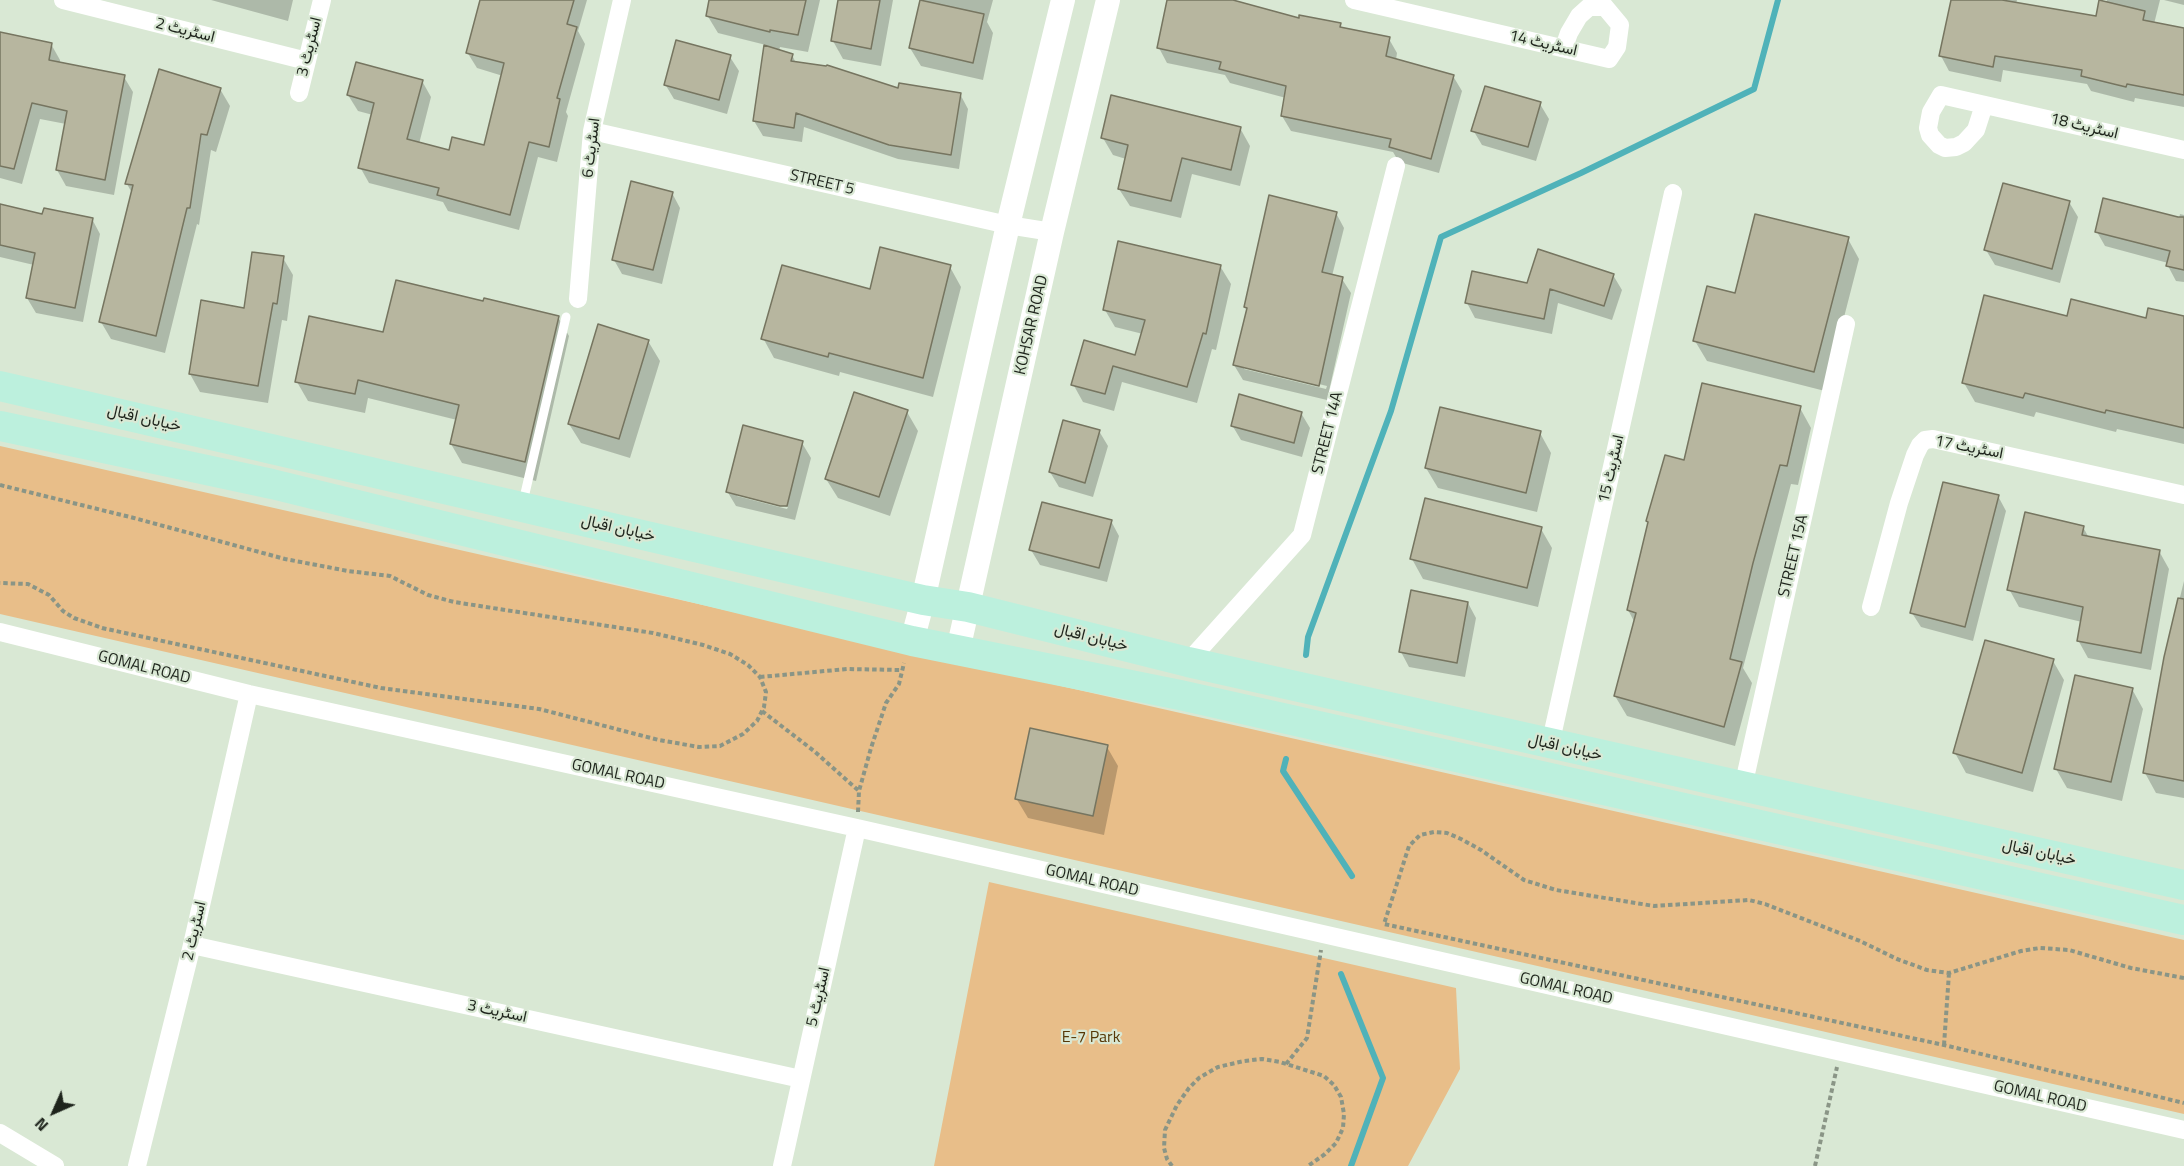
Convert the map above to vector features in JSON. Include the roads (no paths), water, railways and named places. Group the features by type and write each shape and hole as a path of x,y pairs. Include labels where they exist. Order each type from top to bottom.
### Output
{"main road":[{"name":"خیابان اقبال","path":"0,386 923,600 968,607 1188,662 1550,745 2184,885"},
{"name":"خیابان اقبال","path":"0,426 272,484 912,641 1180,695 2184,920"}],"street":[{"name":"اسٹریٹ 2","path":"63,0 307,61"},
{"name":"اسٹریٹ 3","path":"299,93 322,0"},
{"name":"اسٹریٹ 6","path":"578,299 592,131 622,0"},
{"path":"912,641 1008,225 1063,0"},
{"name":"KOHSAR ROAD","path":"958,650 1052,232 1108,0"},
{"name":"اسٹریٹ 14","path":"1354,0 1609,59 1617,47 1620,25 1605,7 1589,7 1574,25 1564,47"},
{"name":"اسٹریٹ 18","path":"1984,105 2184,150"},
{"name":"STREET 5","path":"592,131 1008,225 1052,232"},
{"name":"STREET 14A","path":"1188,662 1302,535 1396,166"},
{"name":"اسٹریٹ 15","path":"1550,745 1673,193"},
{"name":"STREET 15A","path":"1743,787 1846,324"},
{"name":"اسٹریٹ 17","path":"1871,607 1904,487 1915,455 1920,445 1926,440 1933,439 2184,495"},
{"name":"GOMAL ROAD","path":"0,632 249,694 857,828 2184,1130"},
{"name":"اسٹریٹ 2","path":"137,1166 192,945 249,694"},
{"name":"اسٹریٹ 5","path":"782,1166 857,828"},
{"name":"اسٹریٹ 3","path":"192,945 801,1079"},
{"path":"0,1133 55,1166"}],"lane":[{"path":"522,507 566,318"}],"waterway":[{"path":"1306,655 1308,637 1391,411 1441,237 1581,173 1754,89 1778,0"},
{"path":"1286,759 1283,771 1352,876"},
{"path":"1341,974 1383,1078 1351,1166"}],"park label":[{"name":"E-7 Park","path":"1091,1038"}]}
